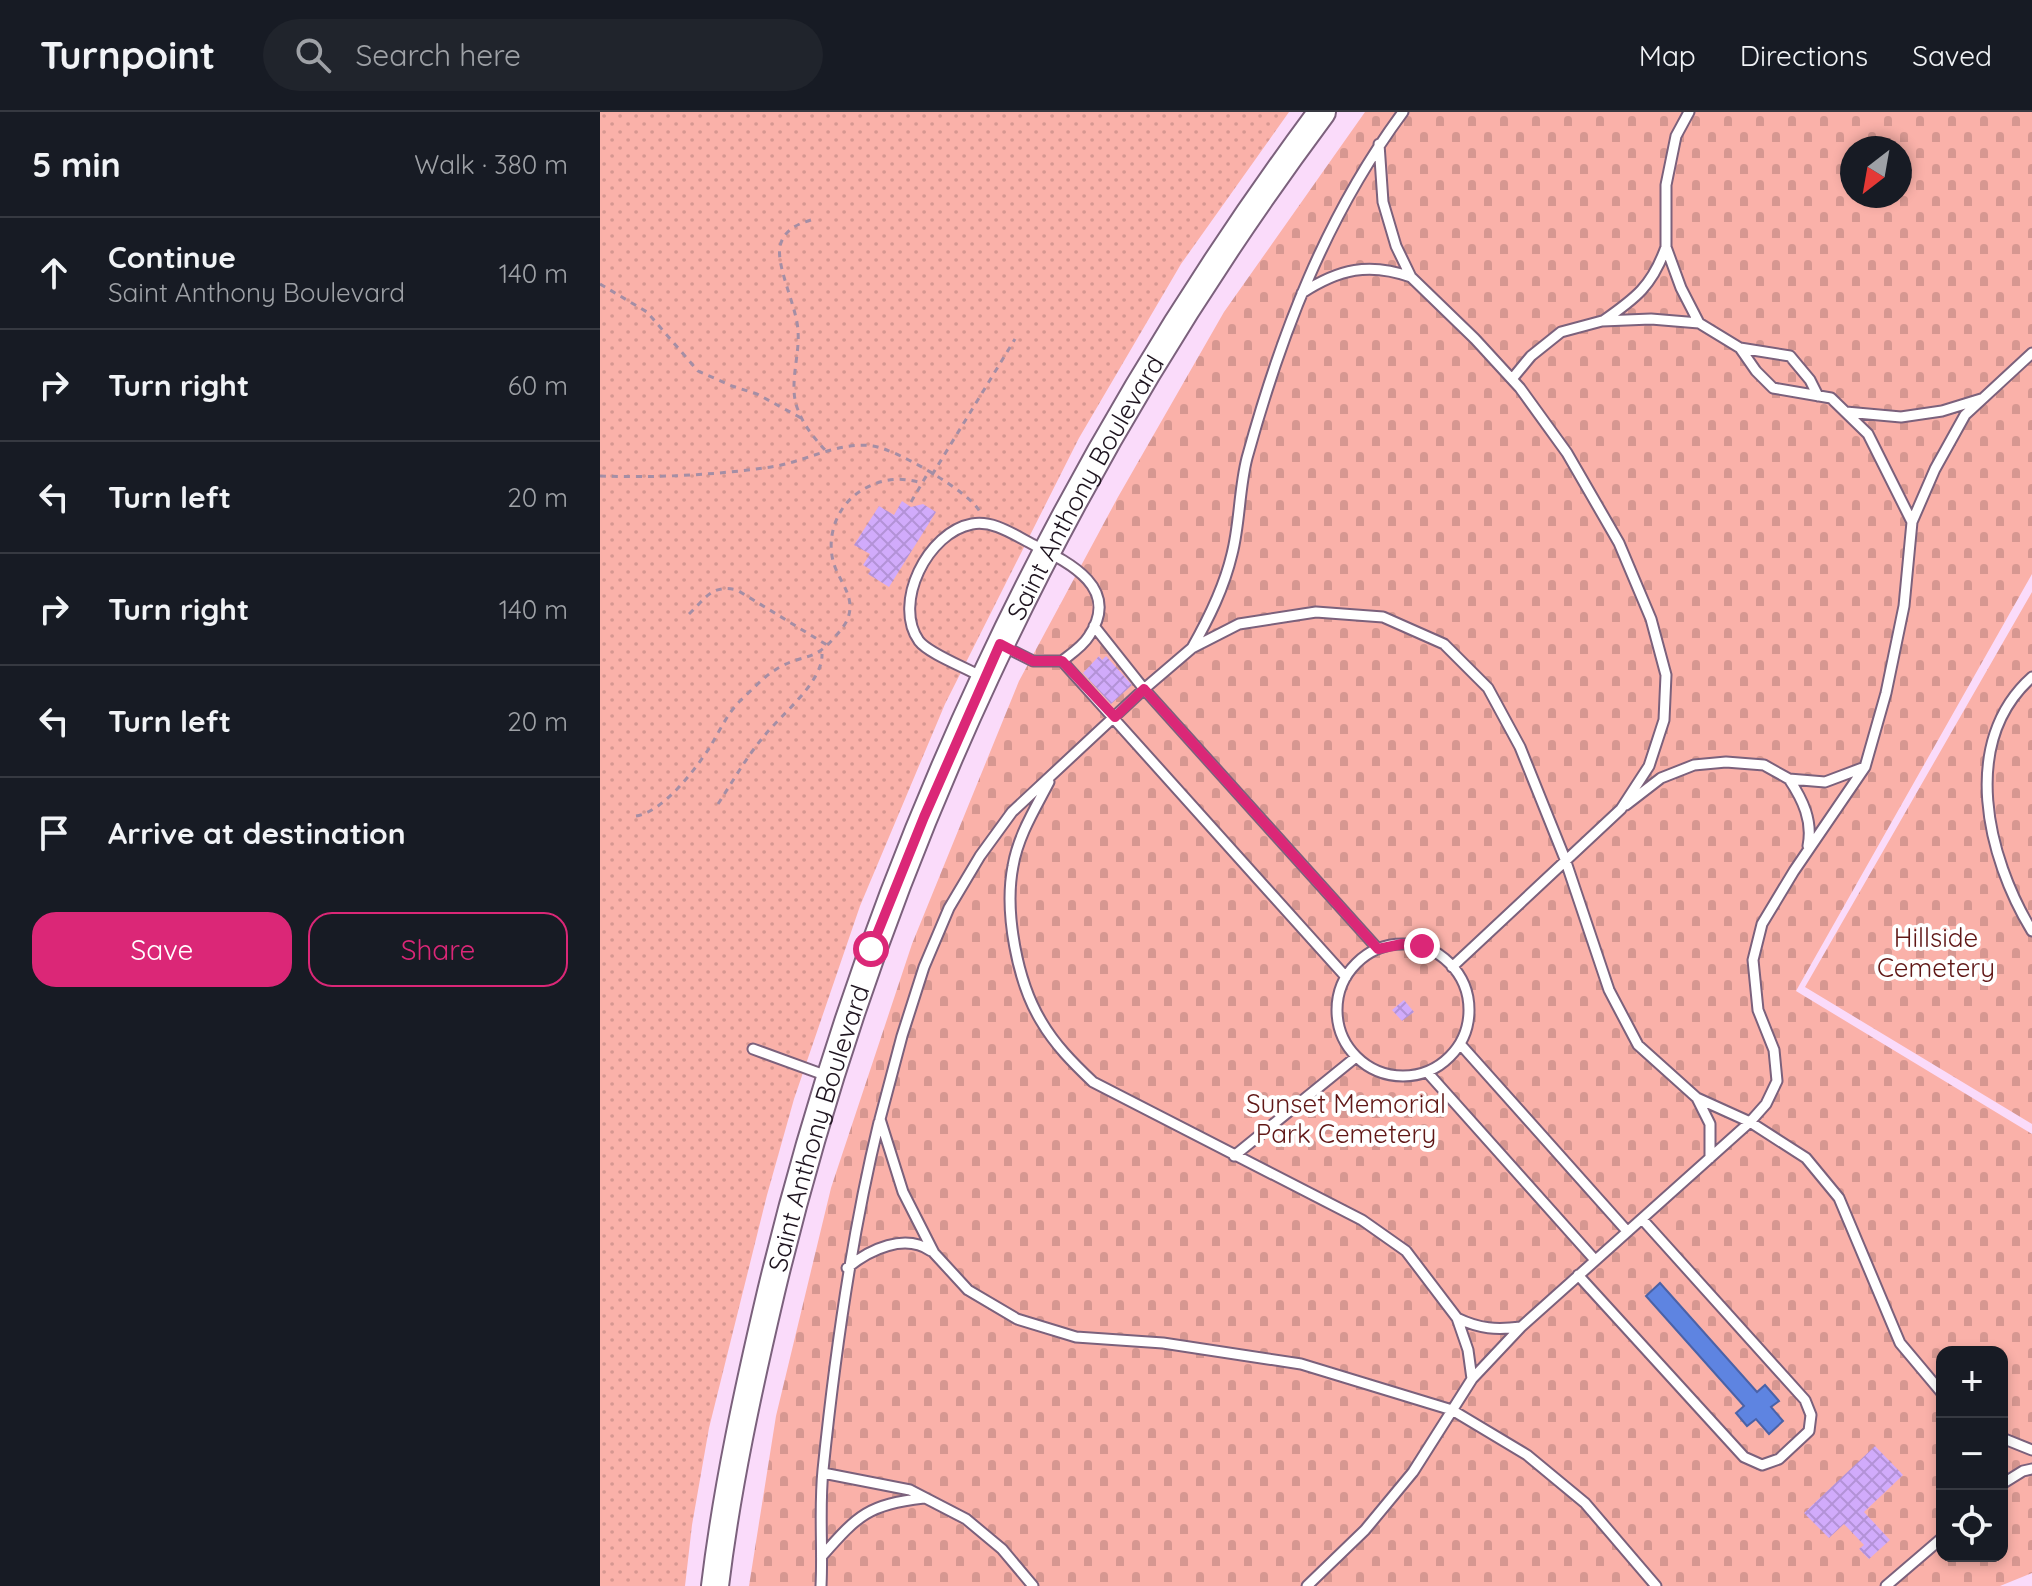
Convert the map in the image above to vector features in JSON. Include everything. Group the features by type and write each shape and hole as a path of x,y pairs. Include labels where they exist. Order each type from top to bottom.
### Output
{"street":[{"name":"Saint Anthony Boulevard","path":"715,1586 726,1501 788,1221 871,949 924,817 1000,644 1046,551 1109,437 1256,201 1322,112"}],"lane":[{"path":"1192,648 1215,608 1232,553 1246,462 1272,373 1300,294 1339,210 1379,144 1403,112"},
{"path":"1602,321 1631,301 1657,272 1666,247 1666,185 1676,136 1689,112"},
{"path":"1379,144 1383,202 1396,246 1411,277 1512,379 1567,453 1619,543 1651,619 1666,675 1664,720 1649,766 1621,809"},
{"path":"1666,247 1681,288 1699,323"},
{"path":"1300,294 1322,280 1357,269 1389,269 1411,277"},
{"path":"1512,379 1531,356 1561,332 1602,321 1651,319 1699,323 1740,348 1790,356 1810,380 1818,396"},
{"path":"1740,348 1773,388 1831,398 1868,434 1912,522"},
{"path":"1307,1586 1375,1519 1413,1472 1472,1379 1521,1327 1750,1122 1766,1104 1777,1081 1774,1050 1758,1010 1753,960 1762,924 1807,851 1865,767 1886,693 1904,606 1912,522 1935,469 1965,415 2032,353"},
{"path":"1845,412 1901,417 1942,411 1984,398"},
{"path":"985,679 922,645 915,634 910,609 915,580 935,547 961,527 986,523 1071,563 1095,587 1100,613 1089,638 1062,661 1033,661 1000,644"},
{"path":"821,1586 823,1473 847,1268 902,1036 924,967 949,908 980,856 1012,812 1192,648 1239,624 1316,612 1383,617 1444,644 1488,688 1520,747 1565,859 1609,990 1638,1045 1697,1098 1750,1122 1806,1158 1839,1198 1900,1343 1936,1386"},
{"path":"1094,626 1144,689 1378,949"},
{"path":"1062,661 1346,977"},
{"path":"2032,677 2015,692 1998,719 1989,752 1987,790 1991,826 2006,878 2032,931"},
{"path":"1452,967 1565,859 1661,778 1694,765 1726,762 1764,765 1789,779 1825,782 1865,767"},
{"path":"1053,775 1023,832 1012,867 1011,920 1022,976 1040,1020 1063,1053 1093,1082 1362,1220 1406,1251 1457,1318 1468,1350 1472,1379"},
{"path":"1789,779 1803,801 1811,832 1807,851"},
{"path":"1402,944 1422,946 1442,956 1452,967 1461,977 1470,1008 1468,1027 1461,1045 1449,1059 1428,1073 1407,1077 1385,1074 1356,1057 1347,1046 1337,1018 1341,987 1361,958 1378,949 1402,944"},
{"path":"1461,1045 1627,1231"},
{"path":"753,1049 830,1077"},
{"path":"1234,1156 1356,1057"},
{"path":"1428,1073 1595,1260"},
{"path":"1697,1098 1710,1124 1710,1158"},
{"path":"880,1119 903,1192 934,1253"},
{"path":"1578,1275 1744,1457 1762,1465 1779,1459 1809,1431 1811,1415 1805,1400 1642,1219"},
{"path":"847,1268 861,1257 894,1244 918,1242 934,1253 968,1290 1017,1319 1076,1337 1163,1343 1301,1364 1452,1410 1527,1455 1585,1503 1656,1586"},
{"path":"1457,1318 1474,1326 1495,1330 1521,1327"},
{"path":"2008,1440 2032,1450"},
{"path":"2008,1480 2032,1469"},
{"path":"823,1473 910,1490 966,1519 1002,1549 1033,1586"},
{"path":"822,1556 854,1520 889,1502 924,1498"},
{"path":"1886,1586 1936,1543"}],"path":[{"path":"811,220 797,223 786,233 780,246 798,329 794,393 803,419 826,451"},
{"path":"600,284 647,312 698,371 757,394 803,419"},
{"path":"911,502 1015,339"},
{"path":"600,476 630,477 759,468 798,462 826,451 875,446 899,455 971,500 986,523"},
{"path":"636,816 653,811 678,787 707,751 732,710 783,665 821,652 849,617 849,591 831,552 832,534 842,508 870,484 893,478 922,483"},
{"path":"689,614 715,589 737,590 827,645"},
{"path":"718,804 764,736 794,705 810,682 822,661 821,652"}],"green space":[{"path":"600,112 1289,112 1181,264 1079,438 945,704 860,906 794,1099 767,1195 709,1428 685,1586 600,1586"},
{"name":"Sunset Memorial Park Cemetery","path":"1365,112 2032,112 2032,574 1796,991 2032,1134 2032,1573 2000,1586 749,1586 776,1416 831,1188 912,944 1019,681 1118,497 1224,312"},
{"name":"Hillside Cemetery","path":"2032,592 2032,1124 1805,987"}],"water":[{"path":"1660,1283 1757,1392 1765,1385 1779,1401 1771,1407 1783,1421 1769,1434 1756,1419 1747,1426 1736,1413 1744,1406 1646,1296"}],"building":[{"path":"902,501 911,507 923,504 936,512 889,587 868,574 871,570 863,565 870,554 854,545 879,506 894,515"},
{"path":"1099,656 1102,660 1106,656 1132,685 1111,704 1083,673"},
{"path":"1404,1000 1414,1012 1402,1021 1392,1010"},
{"path":"1875,1446 1903,1475 1864,1512 1890,1540 1869,1559 1859,1549 1864,1545 1844,1524 1829,1538 1804,1513"}],"route":[{"path":"871,949 924,817 1000,644 1033,661 1062,661 1115,717 1144,689 1378,949 1402,944 1422,946"}]}
